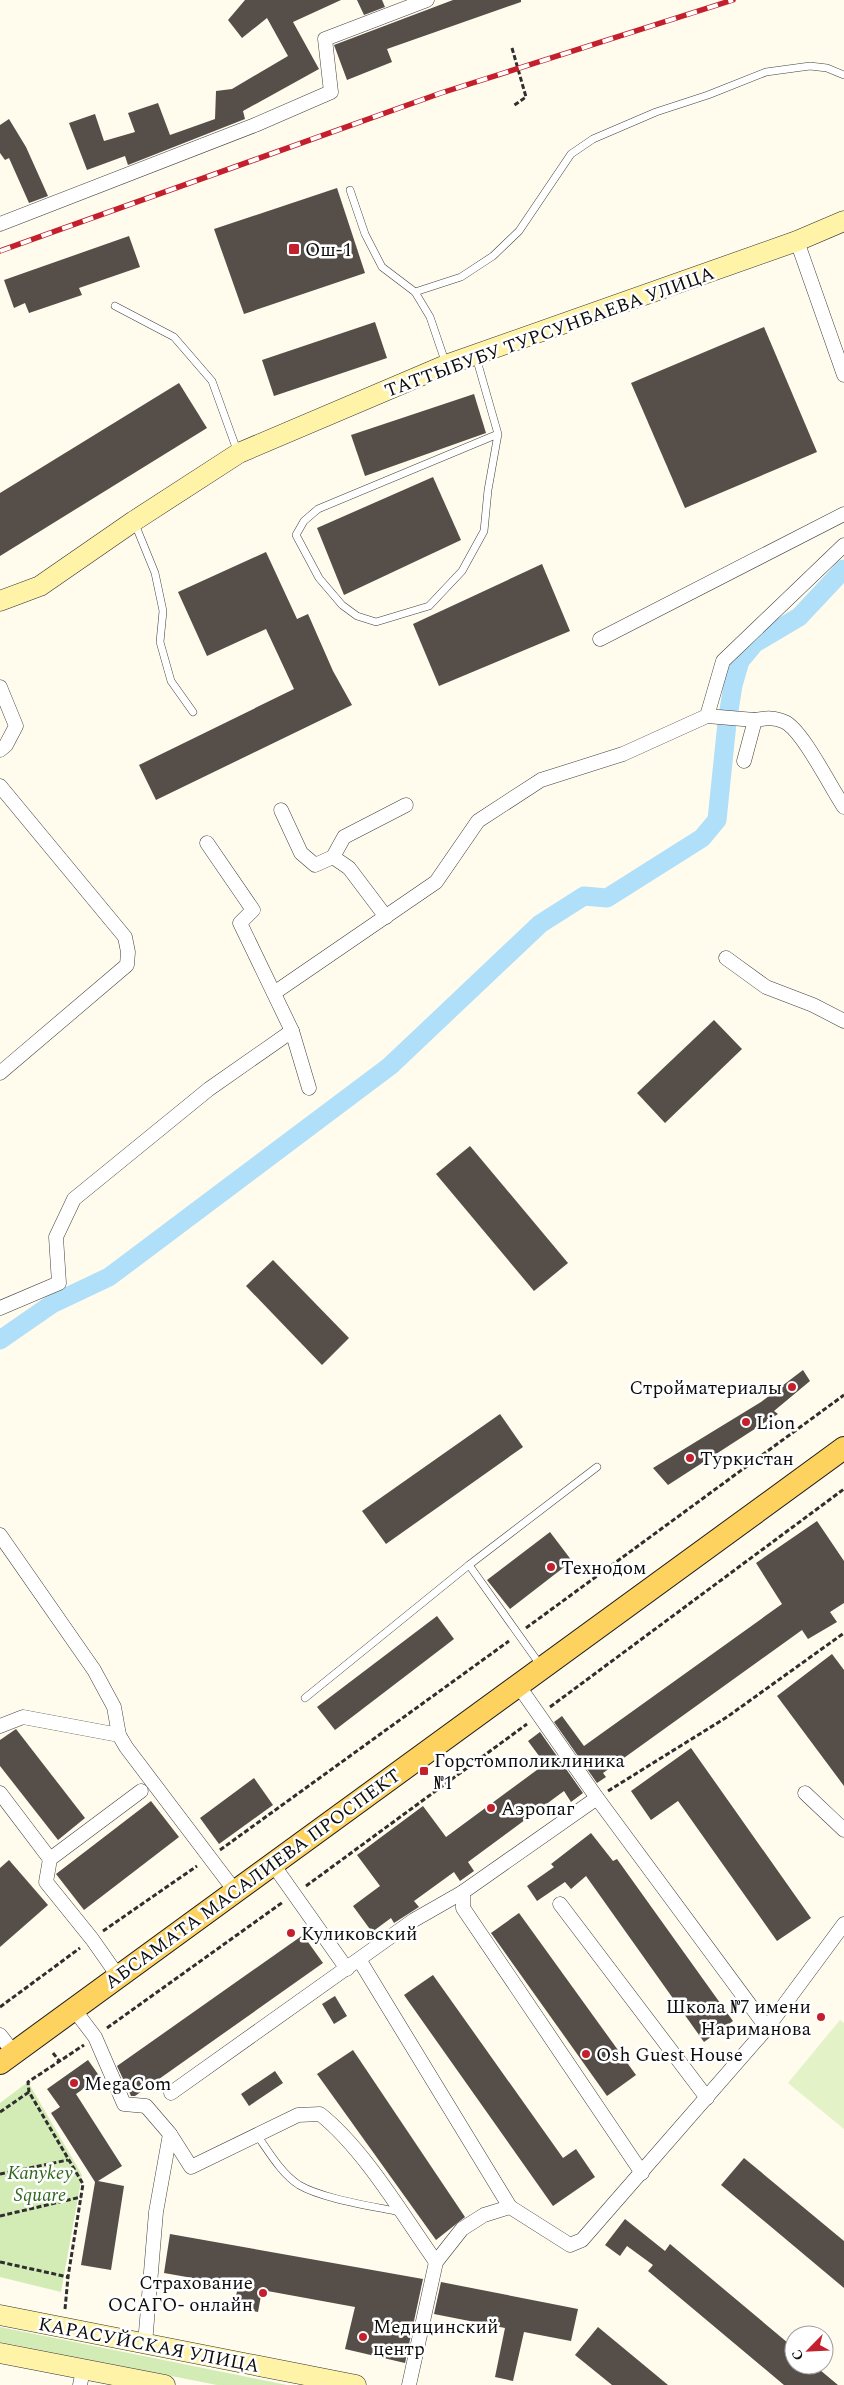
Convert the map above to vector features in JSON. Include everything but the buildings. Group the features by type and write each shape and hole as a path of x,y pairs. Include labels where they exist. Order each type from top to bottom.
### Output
{"main road":[{"name":"АБСАМАТА МАСАЛИЕВА ПРОСПЕКТ","path":"5,2050 73,2008 118,1976 272,1862 844,1448"}],"street":[{"path":"0,224 255,125 331,92 325,39 427,0"},
{"name":"ТАТТЫБУБУ ТУРСУНБАЕВА УЛИЦА","path":"0,601 40,586 134,521 239,453 446,365 797,241 844,221"},
{"path":"797,241 844,375"},
{"path":"600,639 844,514"},
{"path":"712,718 723,661 844,545"},
{"path":"0,687 16,726 6,745 0,750"},
{"path":"274,992 436,882 478,821 541,780 623,754 712,718 755,720 770,717 787,722 801,738 844,807"},
{"path":"744,761 755,720"},
{"path":"0,786 125,937 128,952 127,965 0,1073"},
{"path":"281,810 301,853 315,865 333,858 344,837 406,805"},
{"path":"207,843 252,910 240,923 292,1031 309,1088"},
{"path":"333,858 349,868 386,917"},
{"path":"726,958 766,987 813,1005 844,1022"},
{"path":"0,1308 59,1283 56,1237 74,1199 209,1089 292,1031"},
{"path":"0,1535 94,1670 114,1707 119,1735 126,1747 235,1891"},
{"path":"518,1685 597,1798 768,2028"},
{"path":"0,1726 23,1718 119,1735"},
{"path":"118,1976 92,1939 46,1882 50,1859 141,1791"},
{"path":"0,1793 50,1859"},
{"path":"805,1793 844,1830"},
{"path":"171,2093 360,1961 414,1920 463,1892 597,1798"},
{"path":"272,1862 347,1969"},
{"path":"463,1892 463,1908 642,2172"},
{"path":"560,1904 707,2098"},
{"path":"360,1961 510,2207 570,2245 582,2240 768,2028 844,1924"},
{"path":"73,2008 94,2037 124,2104 146,2106 170,2134 191,2167 298,2115 320,2114 339,2129 436,2262"},
{"path":"145,2344 156,2212 170,2134"},
{"path":"409,2385 436,2262 462,2229 484,2215 510,2207"},
{"name":"КАРАСУЙСКАЯ УЛИЦА","path":"0,2314 356,2385"},
{"name":"КАРАСУЙСКАЯ УЛИЦА","path":"0,2353 82,2377 165,2385"}],"lane":[{"path":"415,292 461,277 493,256 519,231 571,154 594,138 656,112 708,95 766,72 810,66 826,68 844,75"},
{"path":"350,190 365,234 382,266 415,292 430,317 446,365"},
{"path":"115,306 174,337 212,381 239,453"},
{"path":"476,354 498,434 488,490 484,531 462,571 429,606 376,622 357,616 342,605 319,578 296,535 304,521 318,509 498,434"},
{"path":"134,521 156,573 163,611 160,642 171,681 193,712"},
{"path":"305,1698 469,1565 597,1468"},
{"path":"469,1565 542,1668"},
{"path":"257,2135 279,2167 300,2185 327,2195 401,2212"}],"path":[{"path":"512,48 526,97 513,106"},
{"path":"299,1793 844,1395"},
{"path":"64,2326 68,2277 83,2184 29,2092 28,2082 60,2062 294,1894 540,1715 844,1489"},
{"path":"597,1798 728,1717 844,1633"},
{"path":"0,2006 92,1939"},
{"path":"53,2053 60,2062"},
{"path":"0,2112 29,2092"},
{"path":"0,2174 68,2160"},
{"path":"0,2216 81,2197"},
{"path":"0,2262 68,2277"}],"green space":[{"path":"840,2020 844,2023 844,2129 788,2083"},
{"name":"Kanykey Square","path":"28,2082 82,2175 61,2292 0,2277 0,2103"},
{"path":"0,2327 287,2385 217,2385 0,2342"}],"waterway":[{"path":"0,1340 52,1304 109,1277 390,1066 540,924 584,896 607,898 702,838 717,820 727,723 733,685 740,661 755,643 799,617 844,569"}],"railway":[{"path":"0,251 441,93 733,0"}],"place":[{"name":"Ош-1","path":"294,249"},
{"name":"Стройматериалы","path":"792,1387"},
{"name":"Lion","path":"746,1422"},
{"name":"Туркистан","path":"690,1458"},
{"name":"Технодом","path":"551,1567"},
{"name":"Горстомполиклиника №1","path":"424,1771"},
{"name":"Аэропаг","path":"491,1808"},
{"name":"Куликовский","path":"291,1933"},
{"name":"Школа №7 имени Нариманова","path":"821,2017"},
{"name":"Osh Guest House","path":"586,2054"},
{"name":"MegaCom","path":"74,2083"},
{"name":"Страхование ОСАГО- онлайн","path":"263,2293"},
{"name":"Медицинский центр","path":"363,2337"}]}
